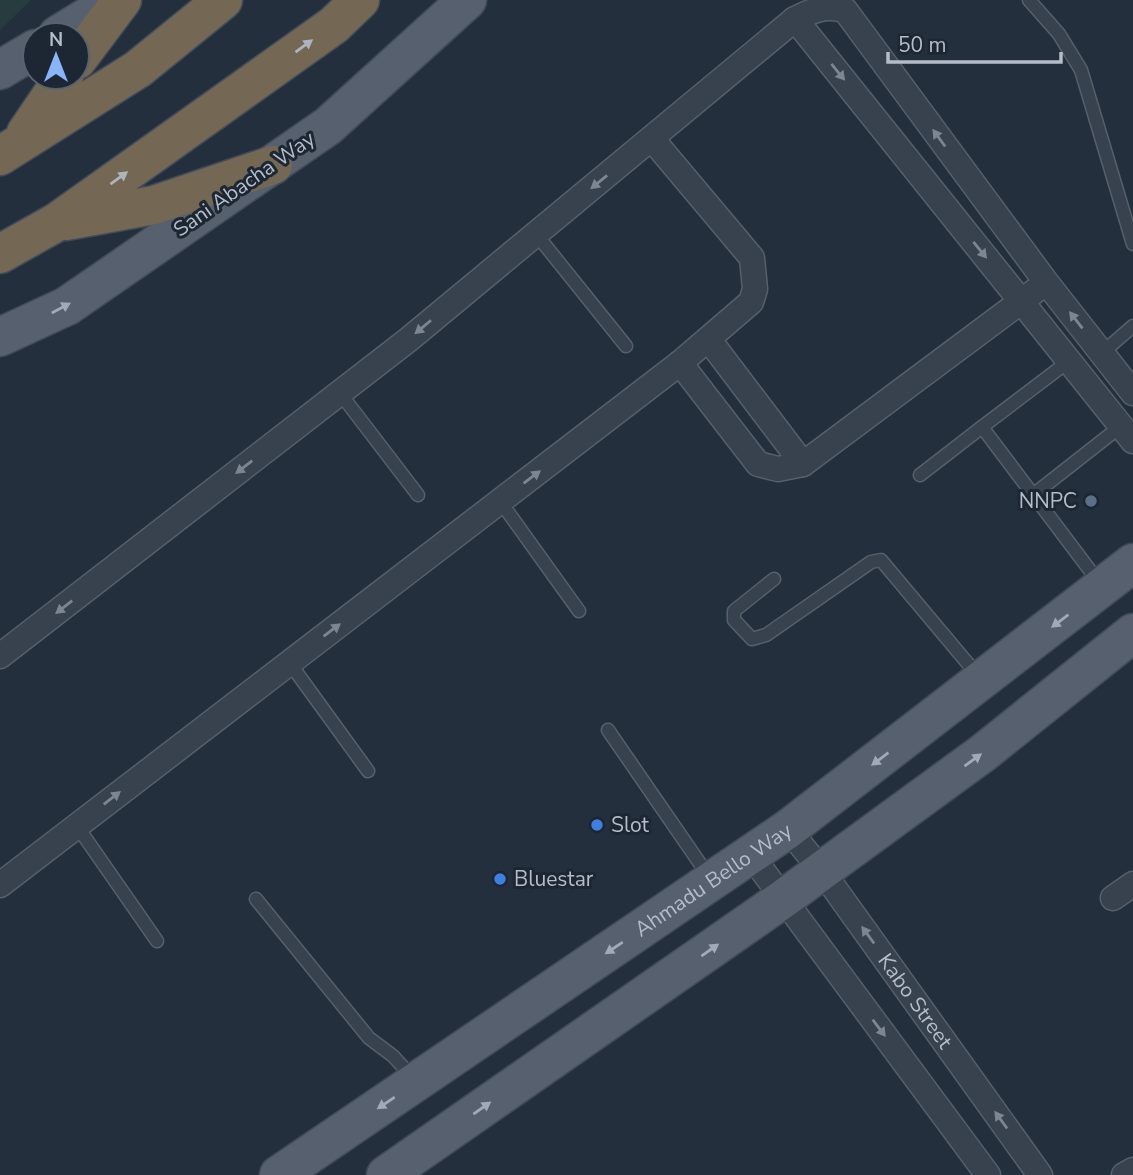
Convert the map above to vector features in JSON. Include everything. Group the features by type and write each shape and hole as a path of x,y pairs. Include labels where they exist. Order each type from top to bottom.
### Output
{"highway":[{"path":"91,41 122,0"},
{"path":"9,152 138,69 223,0"},
{"path":"0,254 57,222 334,25 360,0"},
{"path":"9,152 54,91"},
{"path":"57,222 154,205 273,165"}],"main road":[{"path":"80,21 114,0"},
{"name":"Sani Abacha Way","path":"0,337 67,306 328,126 467,0"},
{"path":"0,71 21,58"},
{"name":"Ahmadu Bello Way","path":"279,1175 788,829 1133,563"},
{"path":"386,1175 822,871 983,753 1133,633"}],"street":[{"path":"0,656 340,393 795,19 829,6 845,10 1046,282 1133,393"},
{"path":"795,19 1127,434"},
{"path":"0,885 680,363 751,302 755,289 752,258 652,139"},
{"path":"680,363 758,464 778,469 803,464 1046,282"},
{"path":"709,340 803,464"},
{"name":"Kabo Street","path":"788,829 822,871 1040,1175"},
{"path":"751,855 988,1175"},
{"path":"1124,1175 1133,1170"}],"lane":[{"path":"1029,0 1059,34 1081,70 1133,244"},
{"path":"536,234 626,346"},
{"path":"1102,353 1133,326"},
{"path":"920,475 1069,362"},
{"path":"340,393 418,495"},
{"path":"982,427 1103,588"},
{"path":"1032,495 1127,434"},
{"path":"500,501 579,611"},
{"path":"774,579 734,611 734,620 752,639 766,635 871,562 886,562 982,681"},
{"path":"289,662 368,771"},
{"path":"608,730 712,881"},
{"path":"77,826 157,942"},
{"path":"257,899 369,1038 393,1056 416,1082"}],"green space":[{"path":"0,0 31,0 0,30"}],"place":[{"name":"NNPC","path":"1091,501"},
{"name":"Slot","path":"597,825"},
{"name":"Bluestar","path":"500,879"}]}
